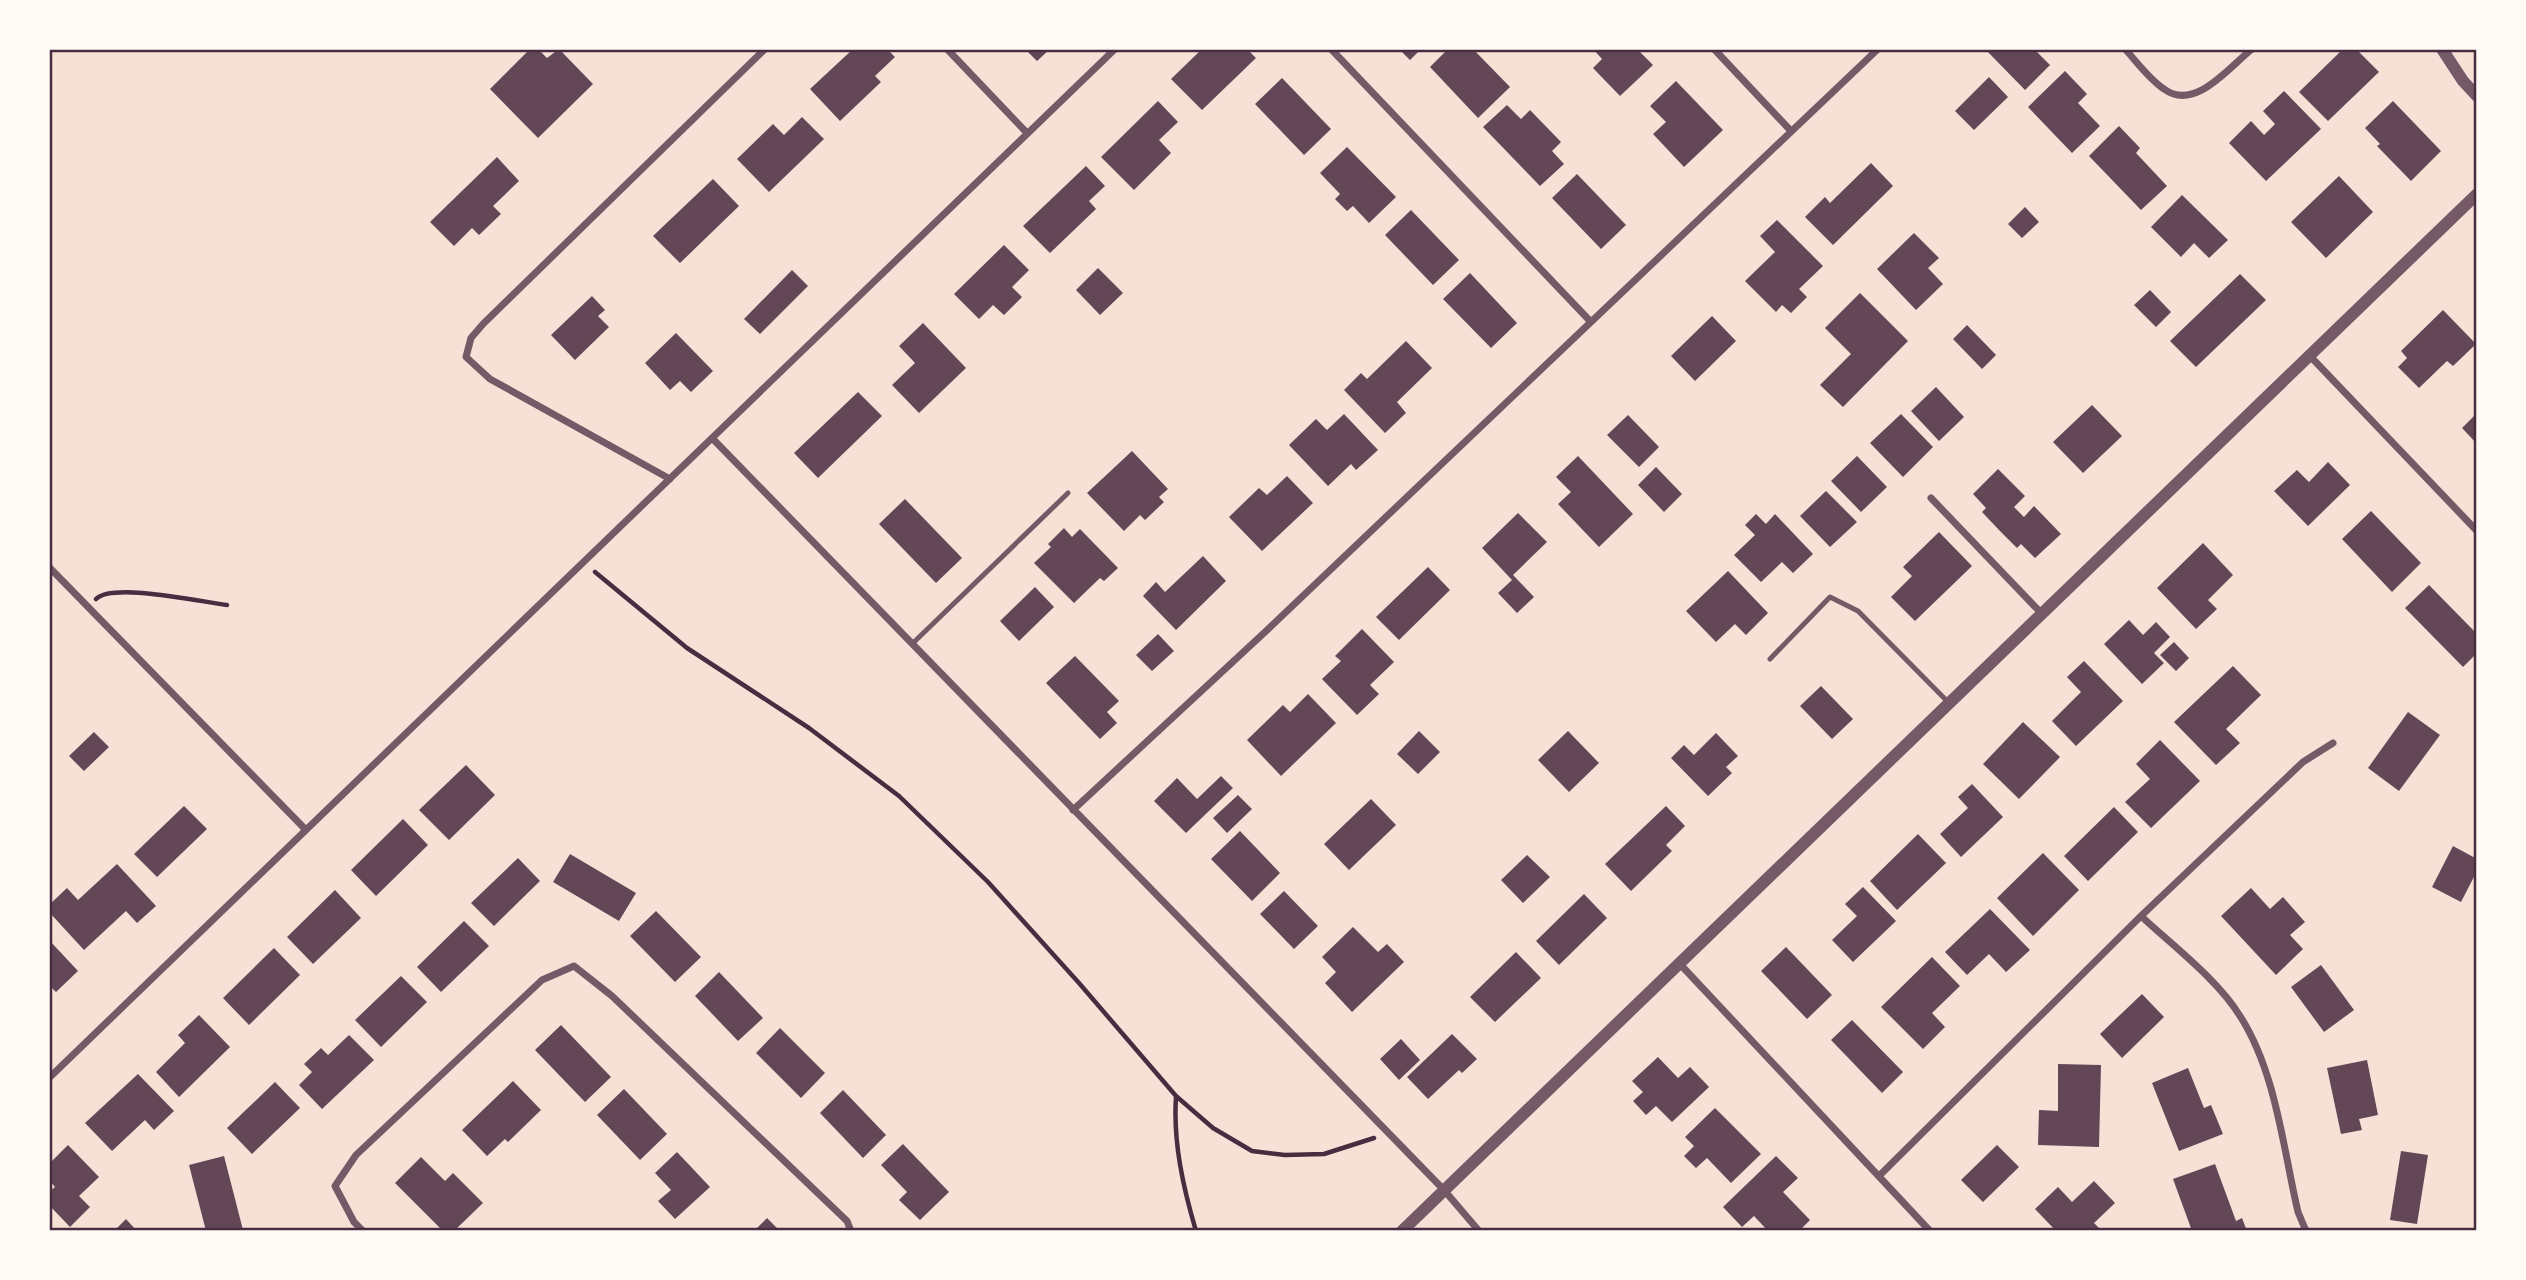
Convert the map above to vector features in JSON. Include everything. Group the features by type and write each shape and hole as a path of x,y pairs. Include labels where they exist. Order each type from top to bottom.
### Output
{"street":[{"path":"670,479 490,379 466,357 471,338 483,324 765,49"},
{"path":"947,49 1027,133"},
{"path":"49,1078 1115,49"},
{"path":"1331,49 1591,322"},
{"path":"1714,49 1791,131"},
{"path":"1073,810 1265,632 1878,49"},
{"path":"2125,49 2165,90 2185,96 2205,90 2252,49"},
{"path":"2442,49 2463,81 2477,96"},
{"path":"1402,1231 2477,194"},
{"path":"2309,355 2477,531"},
{"path":"712,438 1389,1133 1479,1231"},
{"path":"1931,498 2042,614"},
{"path":"49,566 306,830"},
{"path":"1879,1176 2141,916 2303,762 2333,743"},
{"path":"2141,916 2211,982 2240,1015 2265,1064 2298,1212 2306,1231"},
{"path":"1679,963 1930,1231"},
{"path":"363,1231 354,1222 335,1186 356,1155 542,980 574,966 612,996 818,1192 847,1221 851,1231"}],"lane":[{"path":"912,645 1068,493"},
{"path":"1770,659 1830,597 1858,611 1949,703"}],"path":[{"path":"584,562 687,648 808,728 898,796 988,882 1176,1096 1213,1128 1252,1151 1285,1155 1324,1154 1389,1133"},
{"path":"88,607 101,594 126,590 227,606"},
{"path":"1176,1096 1174,1123 1181,1170 1196,1231"}],"building":[{"path":"530,49 538,49 547,58 559,49 593,84 538,138 490,89"},
{"path":"853,49 887,49 895,57 875,76 881,82 840,121 810,89"},
{"path":"1025,49 1050,49 1037,61"},
{"path":"1202,49 1247,49 1256,58 1202,110 1171,79"},
{"path":"1399,49 1421,49 1410,60"},
{"path":"1448,49 1473,49 1510,87 1478,118 1430,67"},
{"path":"1593,49 1637,49 1653,65 1620,96 1593,68 1602,59"},
{"path":"1985,49 2034,49 2050,65 2025,90"},
{"path":"2343,49 2356,49 2379,72 2328,121 2299,92"},
{"path":"2065,71 2087,94 2078,103 2100,126 2072,153 2028,107"},
{"path":"1989,77 2008,97 1974,130 1955,111"},
{"path":"1282,78 1331,129 1304,155 1255,104"},
{"path":"1676,81 1723,130 1684,167 1653,134 1666,122 1650,106"},
{"path":"2284,91 2321,129 2266,181 2229,143 2251,121 2264,135 2275,124 2263,111"},
{"path":"1158,101 1178,122 1159,140 1171,153 1134,190 1101,157"},
{"path":"2393,101 2441,151 2411,181 2377,146 2380,144 2365,128"},
{"path":"1507,105 1521,119 1530,110 1561,142 1552,151 1564,164 1540,186 1483,127"},
{"path":"802,117 824,139 769,192 737,159 773,124 784,135"},
{"path":"2119,126 2140,148 2136,153 2167,186 2141,210 2089,156"},
{"path":"1347,147 1396,197 1369,223 1353,206 1347,211 1335,199 1340,194 1320,173"},
{"path":"497,157 519,181 493,206 501,214 479,235 472,228 454,246 430,222"},
{"path":"1871,163 1893,186 1833,245 1805,217 1825,197 1830,203"},
{"path":"1086,166 1105,186 1089,201 1096,209 1050,253 1023,226"},
{"path":"1577,174 1626,225 1601,249 1552,198"},
{"path":"2339,176 2373,212 2326,258 2291,222"},
{"path":"713,179 739,206 680,263 653,236"},
{"path":"2182,195 2228,240 2209,258 2194,243 2181,257 2151,227"},
{"path":"2025,207 2039,222 2022,238 2008,224"},
{"path":"1411,210 1459,260 1433,285 1385,235"},
{"path":"1777,220 1823,266 1799,289 1807,297 1791,313 1782,305 1776,312 1745,281 1775,252 1760,236"},
{"path":"1914,233 1939,258 1928,268 1943,284 1916,310 1877,269"},
{"path":"1004,245 1029,270 1012,287 1022,297 1004,315 993,305 979,319 954,294"},
{"path":"1098,268 1123,293 1100,315 1076,290"},
{"path":"792,270 808,286 760,334 744,319"},
{"path":"1470,273 1517,323 1491,348 1443,299"},
{"path":"2240,274 2266,300 2196,367 2170,341"},
{"path":"2150,290 2171,312 2156,327 2134,305"},
{"path":"1860,293 1908,341 1843,407 1820,385 1851,354 1825,328"},
{"path":"592,296 605,310 598,316 609,327 575,360 551,335"},
{"path":"2443,310 2476,344 2453,366 2447,361 2419,388 2398,367 2407,358 2401,351"},
{"path":"1712,316 1736,341 1695,381 1671,356"},
{"path":"923,323 966,368 919,413 892,385 915,363 899,346"},
{"path":"1967,325 1996,355 1982,369 1953,339"},
{"path":"676,333 713,371 691,392 680,381 670,390 645,363"},
{"path":"1406,341 1432,368 1397,402 1406,413 1385,433 1344,390 1361,373 1367,379"},
{"path":"1936,387 1964,417 1939,441 1911,411"},
{"path":"858,392 882,416 818,478 794,453"},
{"path":"2092,405 2122,436 2083,473 2053,442"},
{"path":"2477,413 2477,444 2462,428"},
{"path":"1344,414 1378,450 1356,470 1351,464 1328,486 1289,445 1316,419 1327,430"},
{"path":"1901,414 1933,447 1903,477 1870,443"},
{"path":"1628,415 1659,447 1639,467 1607,435"},
{"path":"1132,451 1168,489 1159,497 1164,502 1145,520 1140,515 1124,531 1087,493"},
{"path":"1578,456 1633,514 1599,547 1558,504 1571,492 1556,477"},
{"path":"1857,456 1887,487 1861,512 1831,481"},
{"path":"2328,462 2350,485 2308,526 2274,491 2297,470 2309,482"},
{"path":"1656,467 1682,494 1664,512 1638,485"},
{"path":"1998,469 2025,496 2014,507 2024,517 2034,506 2061,534 2035,558 2021,544 2017,548 1999,530 1982,512 1986,508 1973,494"},
{"path":"1287,476 1313,503 1262,551 1229,517 1259,488 1267,495"},
{"path":"1826,491 1857,522 1830,547 1800,516"},
{"path":"905,499 962,558 936,583 879,524"},
{"path":"2371,511 2421,563 2392,592 2342,539"},
{"path":"1518,513 1547,542 1513,575 1534,597 1517,613 1498,593 1512,580 1482,548"},
{"path":"1756,514 1766,524 1775,514 1813,554 1793,573 1782,562 1761,582 1734,555 1755,535 1745,525"},
{"path":"1064,528 1072,537 1080,529 1118,568 1104,581 1100,578 1074,603 1034,563 1051,547 1048,544"},
{"path":"1939,532 1972,566 1915,621 1891,597 1912,576 1903,567"},
{"path":"2203,543 2233,575 2208,600 2217,609 2196,629 2157,588"},
{"path":"1203,556 1226,581 1176,630 1143,596 1156,582 1165,592"},
{"path":"1428,567 1450,590 1399,640 1376,617"},
{"path":"1728,571 1768,613 1746,635 1735,624 1716,642 1686,611"},
{"path":"2429,585 2477,634 2477,653 2463,667 2405,608"},
{"path":"1035,587 1054,607 1019,641 1000,621"},
{"path":"2129,620 2143,635 2156,622 2170,637 2154,653 2164,663 2142,684 2104,644"},
{"path":"1362,629 1394,662 1370,685 1379,694 1357,715 1322,679 1341,661 1335,656"},
{"path":"1158,634 1174,651 1152,671 1136,655"},
{"path":"2174,642 2189,658 2176,671 2160,655"},
{"path":"1075,656 1119,701 1107,712 1117,723 1100,739 1046,683"},
{"path":"2084,661 2123,701 2076,746 2052,721 2081,692 2067,677"},
{"path":"2233,666 2261,695 2226,729 2240,743 2216,765 2174,722"},
{"path":"1821,686 1853,719 1832,739 1800,706"},
{"path":"1308,694 1336,723 1281,776 1247,740 1283,705 1290,712"},
{"path":"2408,712 2440,735 2399,791 2368,768"},
{"path":"2023,722 2060,757 2019,799 1983,764"},
{"path":"1419,731 1440,752 1418,774 1397,754"},
{"path":"1568,731 1599,763 1569,792 1538,760"},
{"path":"94,732 109,747 84,771 69,756"},
{"path":"1716,733 1738,756 1726,767 1732,773 1708,796 1671,758 1684,745 1694,755"},
{"path":"2160,740 2200,781 2151,828 2125,802 2150,779 2136,764"},
{"path":"466,765 495,795 449,840 419,810"},
{"path":"1221,776 1233,788 1186,833 1154,801 1177,778 1197,799"},
{"path":"1972,784 2003,817 1961,857 1940,834 1968,808 1958,797"},
{"path":"1238,795 1252,809 1227,833 1213,818"},
{"path":"1371,799 1396,825 1349,870 1324,844"},
{"path":"184,806 207,829 157,877 134,854"},
{"path":"1666,806 1685,826 1666,845 1672,851 1631,891 1605,864"},
{"path":"2114,807 2138,832 2088,881 2064,856"},
{"path":"403,819 428,845 376,896 351,870"},
{"path":"1240,831 1280,873 1252,901 1211,859"},
{"path":"1918,834 1946,863 1897,910 1870,881"},
{"path":"2453,846 2477,859 2477,871 2461,902 2432,887"},
{"path":"2043,853 2079,890 2033,936 1997,898"},
{"path":"570,854 636,893 619,921 553,882"},
{"path":"1527,855 1550,877 1523,903 1501,880"},
{"path":"518,858 540,881 494,926 471,903"},
{"path":"117,864 156,906 137,923 126,911 84,950 49,912 49,905 67,888 78,900"},
{"path":"1863,887 1896,921 1853,962 1832,940 1857,916 1845,904"},
{"path":"2251,888 2270,909 2283,897 2305,922 2290,935 2303,949 2276,975 2221,916"},
{"path":"335,890 361,918 313,964 287,937"},
{"path":"1284,891 1318,926 1294,949 1260,914"},
{"path":"1584,894 1607,918 1559,965 1536,941"},
{"path":"1990,909 2030,950 2006,972 1989,954 1967,975 1945,952"},
{"path":"656,911 701,957 675,982 630,936"},
{"path":"464,921 489,946 441,992 417,967"},
{"path":"1353,927 1378,952 1387,944 1404,962 1352,1012 1325,983 1336,972 1322,957"},
{"path":"49,940 78,971 56,992 49,985"},
{"path":"1786,947 1832,995 1807,1019 1761,971"},
{"path":"274,948 300,975 249,1025 223,998"},
{"path":"1516,952 1541,978 1495,1022 1470,997"},
{"path":"1932,957 1960,986 1932,1013 1945,1027 1923,1049 1881,1007"},
{"path":"2321,965 2354,1010 2324,1032 2291,987"},
{"path":"719,972 763,1018 738,1041 695,996"},
{"path":"401,976 427,1002 381,1047 355,1020"},
{"path":"2142,994 2164,1017 2122,1058 2100,1034"},
{"path":"199,1015 230,1047 179,1097 156,1072 185,1043 178,1035"},
{"path":"1852,1020 1903,1072 1882,1093 1831,1040"},
{"path":"561,1025 611,1077 585,1102 535,1050"},
{"path":"780,1028 825,1073 801,1098 756,1053"},
{"path":"1452,1034 1477,1059 1462,1073 1459,1070 1428,1099 1407,1077"},
{"path":"349,1035 374,1060 322,1109 299,1085 312,1072 304,1064 321,1048 328,1055"},
{"path":"1401,1039 1420,1060 1399,1080 1380,1059"},
{"path":"1658,1057 1678,1078 1690,1067 1709,1087 1672,1122 1656,1106 1646,1115 1633,1101 1643,1092 1632,1081"},
{"path":"2367,1060 2378,1115 2359,1119 2362,1130 2341,1134 2327,1068"},
{"path":"2058,1064 2101,1065 2099,1147 2038,1145 2039,1110 2058,1111"},
{"path":"2188,1068 2204,1108 2211,1105 2223,1134 2179,1151 2152,1083"},
{"path":"138,1074 174,1111 154,1130 145,1120 112,1151 85,1123"},
{"path":"513,1081 541,1110 508,1142 505,1139 487,1156 462,1130"},
{"path":"275,1082 300,1108 252,1154 227,1128"},
{"path":"624,1089 667,1134 640,1160 597,1115"},
{"path":"843,1090 886,1135 863,1158 820,1113"},
{"path":"1715,1108 1761,1154 1731,1183 1707,1158 1696,1168 1684,1156 1694,1146 1685,1137"},
{"path":"903,1144 949,1192 920,1220 899,1200 907,1192 881,1165"},
{"path":"68,1145 99,1177 79,1196 90,1207 70,1227 49,1205 49,1192 55,1187 49,1180 49,1164"},
{"path":"1997,1145 2019,1167 1983,1202 1961,1180"},
{"path":"2401,1151 2428,1155 2417,1224 2390,1220"},
{"path":"677,1152 710,1187 675,1219 658,1201 671,1190 655,1173"},
{"path":"224,1156 243,1230 206,1231 189,1165"},
{"path":"1776,1156 1798,1178 1783,1192 1810,1220 1799,1231 1768,1231 1754,1216 1742,1227 1723,1207"},
{"path":"421,1157 445,1181 453,1173 483,1203 454,1231 443,1231 395,1183"},
{"path":"2215,1164 2236,1221 2242,1218 2247,1231 2192,1231 2173,1179"},
{"path":"2094,1181 2115,1203 2094,1223 2102,1231 2056,1231 2035,1209 2058,1187 2072,1202"},
{"path":"767,1218 780,1231 754,1231"},
{"path":"126,1219 137,1231 114,1231"}]}
